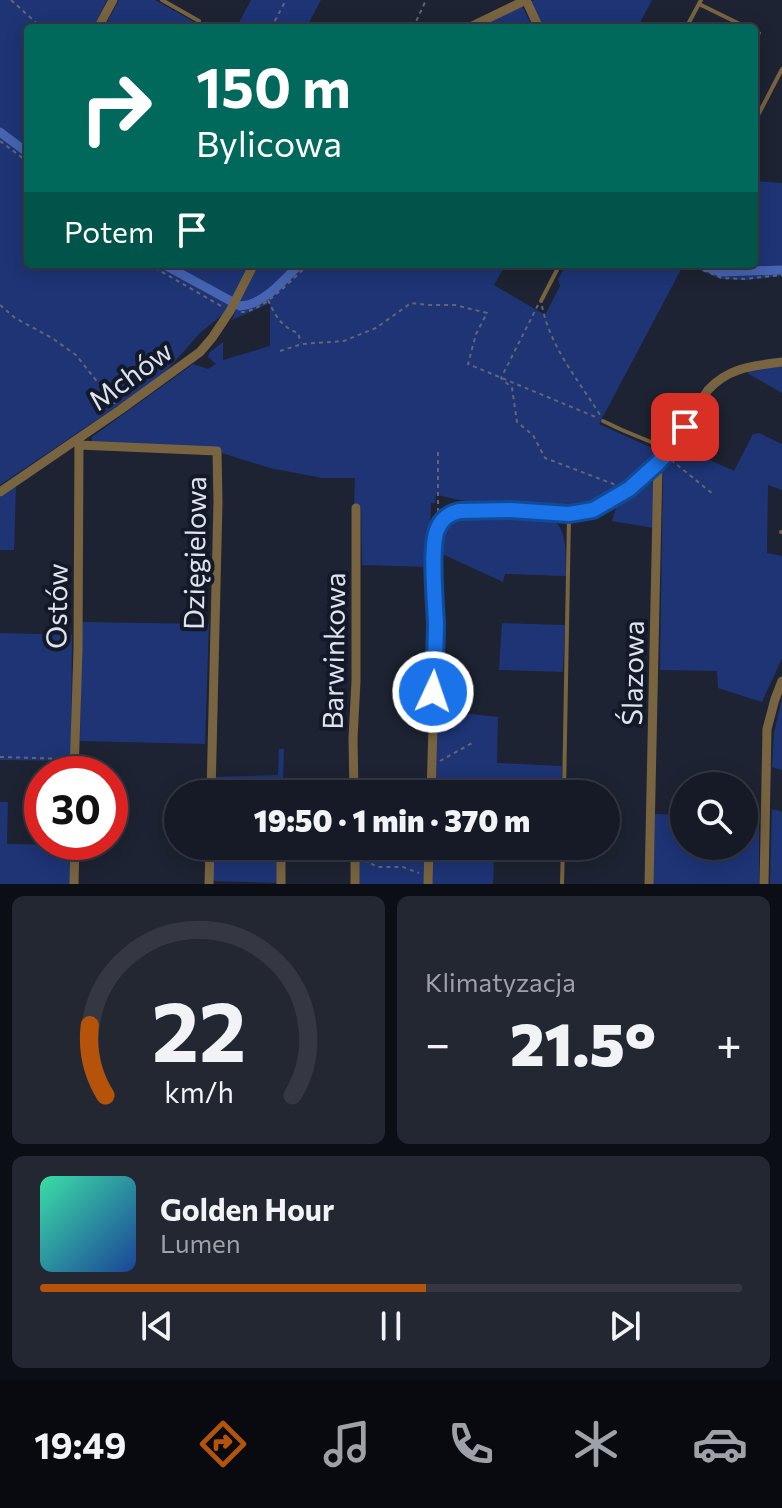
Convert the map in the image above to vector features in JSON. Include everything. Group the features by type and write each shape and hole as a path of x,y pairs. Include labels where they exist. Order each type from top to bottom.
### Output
{"street":[{"path":"100,24 113,0"},
{"path":"476,24 526,0 537,24"},
{"name":"Mchów","path":"0,492 79,442 200,352 230,311 252,268"},
{"path":"432,780 436,625 434,547 438,528 446,517 460,511 569,514 593,510 629,489 665,456 716,381 744,368 782,362"},
{"name":"Ostów","path":"74,756 79,442"},
{"name":"Dzięgielowa","path":"79,442 217,451 211,780"},
{"name":"Ślazowa","path":"649,884 655,615 665,456"},
{"name":"Barwinkowa","path":"354,780 356,508"},
{"path":"764,884 767,729 782,681"},
{"path":"74,884 75,860"},
{"path":"209,884 210,860"},
{"path":"281,860 281,884"},
{"path":"355,860 355,884"},
{"path":"428,880 429,860"}],"lane":[{"path":"162,0 199,21"},
{"path":"688,24 700,2 741,24"},
{"path":"758,115 782,69"},
{"path":"541,301 558,268"},
{"path":"603,421 665,456"},
{"path":"564,780 569,514"},
{"path":"562,884 563,860"}],"path":[{"path":"11,0 38,24"},
{"path":"273,24 286,0"},
{"path":"415,24 426,0"},
{"path":"0,141 24,159"},
{"path":"698,268 722,278 782,275"},
{"path":"268,300 277,318 287,329 298,333 302,344"},
{"path":"501,378 541,301"},
{"path":"541,301 549,334 603,421"},
{"path":"280,351 302,344 344,341 376,328 411,303 455,305 487,313 476,334 468,364 603,421"},
{"path":"0,305 15,318 76,355 120,410"},
{"path":"501,378 512,388 517,422 533,435 545,458 629,489"},
{"path":"438,449 438,528"},
{"path":"665,456 713,494"},
{"path":"433,762 444,760 474,742"},
{"path":"0,757 24,758"},
{"path":"368,860 378,867 403,867 428,880"},
{"path":"476,860 483,862"}],"shaded area":[{"path":"0,0 107,0 95,24 24,24 24,268 249,268 222,315 200,333 162,376 0,485"},
{"path":"119,0 155,0 198,24 106,24"},
{"path":"251,0 321,0 308,24 238,24"},
{"path":"652,0 639,24 541,24 530,2"},
{"path":"522,6 531,24 485,24"},
{"path":"758,181 782,183 782,276 720,279 695,268 758,268"},
{"path":"257,268 504,268 494,285 545,315 560,286 558,279 565,268 682,268 599,424 663,453 621,490 592,504 514,506 436,494 435,503 431,503 429,567 362,565 361,507 354,506 355,478 322,478 270,468 222,453 221,448 92,442 92,437 193,364 208,369 216,364 208,357 223,342 223,360 270,346 270,303 232,320"},
{"path":"782,366 782,393 747,373 752,370"},
{"path":"759,433 782,444 782,490 768,485 767,553 782,556 782,658 762,702 718,688 717,671 660,670 663,468 681,447 734,471 753,434"},
{"path":"657,478 654,528 612,521 616,508"},
{"path":"16,486 14,550 0,550 0,497"},
{"path":"459,517 554,520 564,539 566,576 505,574 503,582 440,553 440,531"},
{"path":"82,622 209,624 205,744 80,741"},
{"path":"502,623 565,625 563,672 499,670"},
{"path":"0,633 72,635 71,756 24,756 24,760 0,760"},
{"path":"782,698 782,770 772,767 774,733"},
{"path":"437,710 498,717 497,763 562,766 562,780 435,780"},
{"path":"279,749 284,749 283,780 215,780 215,777 278,775"},
{"path":"0,802 8,802 7,844 24,844 24,860 70,860 70,884 0,884"},
{"path":"759,805 759,884 652,884 654,814 670,815 670,860 758,860"},
{"path":"772,809 782,812 782,884 770,884"},
{"path":"213,860 277,860 277,883 213,881"},
{"path":"358,860 425,860 424,884 358,884"},
{"path":"433,860 494,860 493,884 432,884"}],"waterway":[{"path":"0,132 24,150"},
{"path":"170,268 240,306 249,305 265,296 296,268"},
{"path":"710,268 720,272 782,270"}],"route":[{"path":"433,692 436,625 434,547 435,533 441,522 452,512 460,511 569,514 593,510 629,489 658,463 685,427"}]}
